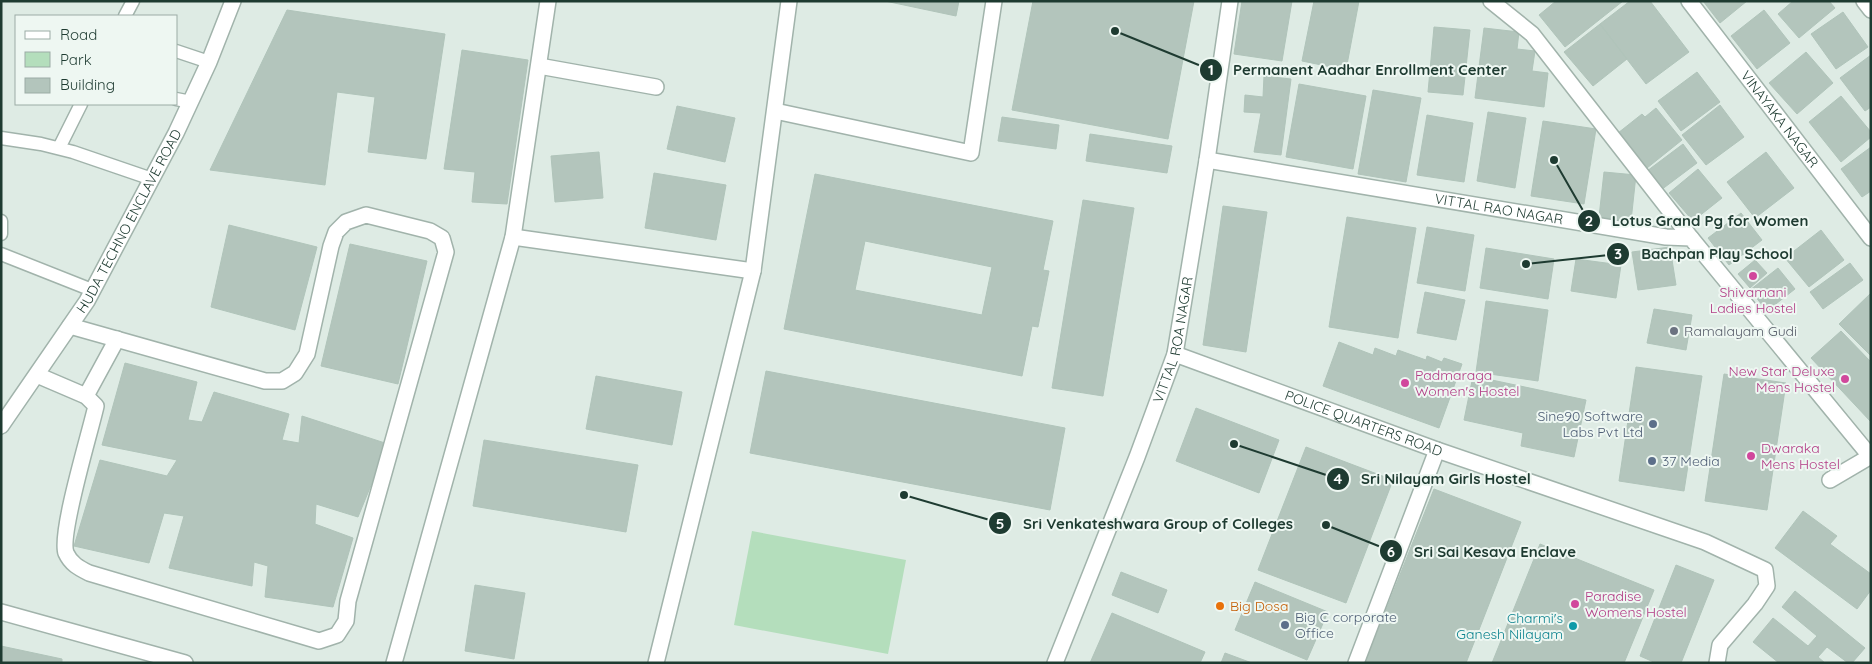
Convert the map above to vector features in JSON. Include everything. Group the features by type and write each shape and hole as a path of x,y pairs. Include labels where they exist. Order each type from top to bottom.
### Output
{"street":[{"name":"HUDA TECHNO ENCLAVE ROAD","path":"1,426 70,326 92,290 152,179 183,101 209,62 233,1"},
{"path":"394,663 513,237 548,1"},
{"path":"656,663 753,271 789,1"},
{"path":"775,111 971,153 994,1"},
{"name":"VITTAL ROA NAGAR","path":"1055,663 1137,457 1175,354 1207,160 1230,1"},
{"path":"1491,1 1532,34 1690,238 1870,456 1830,480"},
{"name":"VINAYAKA NAGAR","path":"1689,1 1871,238"},
{"path":"1864,1 1871,10"},
{"path":"539,66 656,87"},
{"name":"VITTAL RAO NAGAR","path":"1207,160 1666,237 1690,238"},
{"path":"37,375 86,396 96,406 66,526 66,552 74,565 89,573 320,641 337,635 346,621 348,601 446,252 442,238 430,231 366,215 346,222 336,232 331,246 307,354 295,373 282,381 265,381 70,326"},
{"path":"513,237 753,271"},
{"path":"86,396 117,339"},
{"name":"POLICE QUARTERS ROAD","path":"1175,354 1437,450 1706,542 1765,570 1767,586 1755,604 1720,645 1717,663"},
{"path":"1356,663 1437,450"},
{"path":"1,612 186,663"}],"lane":[{"path":"126,15 133,1"},
{"path":"178,52 209,62"},
{"path":"59,148 80,105"},
{"path":"1,138 59,148 152,179"},
{"path":"1,221 1,234"},
{"path":"1,254 92,290"}],"green space":[{"path":"752,531 906,560 888,654 734,625"}],"building":[{"path":"885,1 959,1 956,16"},
{"path":"1033,1 1194,1 1168,139 1012,110"},
{"path":"1242,1 1292,1 1282,61 1234,54"},
{"path":"1314,1 1359,1 1346,70 1302,61"},
{"path":"1556,1 1623,1 1565,47 1539,15"},
{"path":"1630,1 1650,1 1689,52 1646,84 1600,24"},
{"path":"1703,1 1747,1 1720,23"},
{"path":"1793,1 1829,1 1835,8 1799,38 1778,14"},
{"path":"287,10 445,34 426,159 368,152 375,97 337,92 325,185 210,170"},
{"path":"1764,10 1790,43 1757,69 1731,36"},
{"path":"1843,12 1868,47 1836,69 1811,34"},
{"path":"1600,24 1627,59 1593,86 1564,52"},
{"path":"1434,27 1470,30 1463,95 1428,92"},
{"path":"1484,28 1519,32 1517,49 1535,51 1532,71 1548,73 1544,107 1475,98"},
{"path":"462,50 528,60 507,204 472,202 475,172 444,169"},
{"path":"1806,52 1833,83 1797,114 1769,83"},
{"path":"1871,55 1871,107 1865,111 1840,78"},
{"path":"1697,72 1720,102 1681,131 1658,101"},
{"path":"1264,76 1291,79 1281,155 1254,152 1261,113 1244,112 1245,95 1263,97"},
{"path":"1299,84 1366,96 1353,169 1286,157"},
{"path":"1373,90 1421,98 1406,182 1358,174"},
{"path":"1841,96 1871,132 1871,137 1841,162 1809,122"},
{"path":"1720,105 1744,137 1706,165 1682,135"},
{"path":"677,106 735,118 725,162 667,149"},
{"path":"1656,108 1682,140 1647,168 1618,133 1642,114 1645,117"},
{"path":"1488,112 1526,118 1515,188 1477,181"},
{"path":"1427,115 1473,123 1464,182 1417,175"},
{"path":"1002,117 1059,125 1056,149 998,141"},
{"path":"1543,121 1596,129 1584,204 1531,196"},
{"path":"1090,134 1172,146 1167,173 1086,161"},
{"path":"1683,144 1697,163 1661,190 1647,171"},
{"path":"1871,147 1871,191 1862,197 1841,169"},
{"path":"599,152 603,198 555,202 551,156"},
{"path":"1766,152 1794,188 1755,218 1727,182"},
{"path":"1698,169 1722,198 1693,221 1669,193"},
{"path":"1604,172 1636,175 1631,221 1599,217"},
{"path":"654,173 726,185 716,240 645,228"},
{"path":"815,174 1053,221 1043,270 1049,271 1038,327 1032,326 1022,376 784,329","holes":["865,241 992,267 982,315 855,290"]},
{"path":"1083,200 1134,208 1103,396 1052,388"},
{"path":"1223,206 1267,212 1246,352 1203,345"},
{"path":"1741,213 1762,240 1729,265 1708,238"},
{"path":"1347,217 1416,228 1398,338 1329,327"},
{"path":"229,225 317,247 295,330 211,307"},
{"path":"1427,227 1474,235 1465,291 1417,283"},
{"path":"1821,230 1844,260 1809,287 1785,258"},
{"path":"350,244 427,261 398,384 321,366"},
{"path":"1670,247 1676,285 1638,290 1632,252"},
{"path":"1486,248 1554,259 1548,299 1480,288"},
{"path":"1576,259 1621,265 1616,298 1571,291"},
{"path":"1755,260 1767,273 1750,288 1738,274"},
{"path":"1850,263 1863,280 1823,309 1810,292"},
{"path":"1778,268 1795,289 1767,311 1750,290"},
{"path":"1425,292 1465,300 1456,340 1417,333"},
{"path":"1871,293 1871,356 1839,324"},
{"path":"1486,301 1548,310 1538,381 1476,372"},
{"path":"1654,309 1692,315 1686,350 1647,343"},
{"path":"1841,331 1871,362 1871,422 1811,358"},
{"path":"1339,342 1373,355 1375,348 1396,356 1398,350 1426,360 1427,356 1442,362 1444,358 1462,364 1439,428 1323,386"},
{"path":"125,363 197,382 188,420 202,422 214,392 289,414 282,440 299,443 302,416 388,444 358,517 316,504 315,524 353,538 333,607 265,597 268,566 254,562 252,586 169,568 184,516 164,513 149,563 74,546 100,460 167,476 177,460 102,445"},
{"path":"1636,367 1702,376 1684,491 1619,481"},
{"path":"766,371 1065,428 1050,510 750,453"},
{"path":"1724,374 1786,383 1767,510 1705,501"},
{"path":"596,376 682,392 672,445 586,429"},
{"path":"1473,376 1586,400 1574,457 1521,446 1523,433 1464,420"},
{"path":"1196,408 1279,440 1259,493 1176,461"},
{"path":"484,440 638,465 626,532 473,506"},
{"path":"1306,447 1393,480 1346,603 1258,570"},
{"path":"1434,489 1521,522 1466,663 1365,663"},
{"path":"1803,511 1837,536 1830,544 1871,574 1871,590 1857,609 1775,548"},
{"name":"Charmi's Ganesh Nilayam","path":"1540,544 1654,590 1624,663 1492,663"},
{"path":"1676,565 1714,580 1681,663 1656,663 1640,656"},
{"path":"1121,572 1167,590 1158,613 1112,595"},
{"path":"1255,582 1328,612 1307,660 1235,630"},
{"path":"475,585 525,593 514,659 465,651"},
{"path":"1795,591 1865,648 1852,663 1848,663 1827,647 1818,657 1825,663 1779,663 1753,642 1773,618 1808,646 1817,636 1782,607"},
{"path":"1112,613 1205,652 1200,663 1090,663"},
{"path":"1,646 62,659 62,663 1,663"},
{"path":"1225,653 1252,663 1221,663"}],"place":[{"name":"Permanent Aadhar Enrollment Center","path":"1115,31"},
{"name":"Lotus Grand Pg for Women","path":"1554,160"},
{"name":"Bachpan Play School","path":"1526,264"},
{"name":"Shivamani Ladies Hostel","path":"1753,276"},
{"name":"Ramalayam Gudi","path":"1674,331"},
{"name":"New Star Deluxe Mens Hostel","path":"1845,379"},
{"name":"Padmaraga Women's Hostel","path":"1405,383"},
{"name":"Sine90 Software Labs Pvt Ltd","path":"1653,424"},
{"name":"Sri Nilayam Girls Hostel","path":"1234,444"},
{"name":"Dwaraka Mens Hostel","path":"1751,456"},
{"name":"37 Media","path":"1652,461"},
{"name":"Sri Venkateshwara Group of Colleges","path":"904,495"},
{"name":"Sri Sai Kesava Enclave","path":"1326,525"},
{"name":"Paradise Womens Hostel","path":"1575,604"},
{"name":"Big Dosa","path":"1220,606"},
{"name":"Big C corporate Office","path":"1285,625"},
{"name":"Charmi's Ganesh Nilayam","path":"1573,626"}]}
